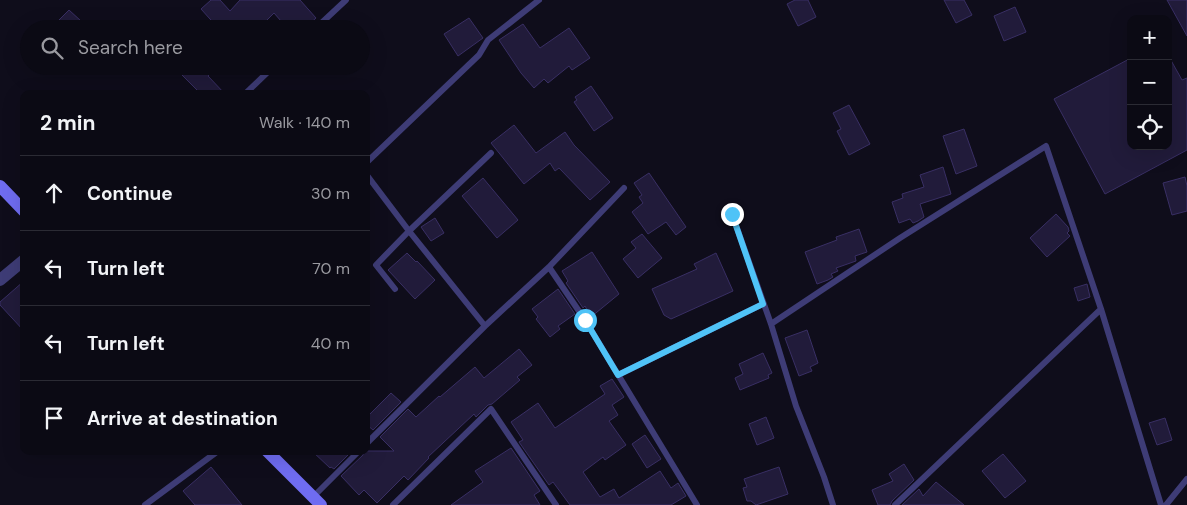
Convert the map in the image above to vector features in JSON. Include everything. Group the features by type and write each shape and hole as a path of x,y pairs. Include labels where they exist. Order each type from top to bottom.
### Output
{"main road":[{"path":"0,186 20,207"},
{"path":"271,455 317,501"}],"street":[{"path":"0,280 20,263"}],"lane":[{"path":"325,20 346,0"},
{"path":"370,159 479,55 488,40 539,0"},
{"path":"249,90 265,75"},
{"path":"771,324 900,238 1046,146 1101,309 1161,505"},
{"path":"395,289 376,265 491,153"},
{"path":"370,179 485,326"},
{"path":"370,440 485,326 549,267 624,188"},
{"path":"732,214 771,324 796,406 833,505"},
{"path":"549,267 585,320 696,505"},
{"path":"618,375 763,304"},
{"path":"895,505 1101,309"},
{"path":"393,505 491,409 556,505"},
{"path":"145,505 213,455"},
{"path":"317,501 356,455"},
{"path":"1166,505 1187,479"}],"building":[{"path":"211,0 220,0 230,11 240,0 300,0 316,18 314,20 280,20 274,13 267,20 211,20 201,9"},
{"path":"795,0 808,0 816,17 798,26 787,4"},
{"path":"944,0 964,0 972,15 956,23"},
{"path":"1167,0 1187,0 1187,36"},
{"path":"1015,7 1026,32 1004,41 994,16"},
{"path":"69,10 80,20 59,20"},
{"path":"469,18 483,38 458,56 444,34"},
{"path":"523,24 540,48 569,28 590,58 572,70 569,66 548,83 544,79 534,88 521,73 499,40"},
{"path":"1127,60 1127,150 1172,150 1172,62 1182,80 1187,78 1187,150 1105,194 1054,99"},
{"path":"182,75 209,75 221,90 197,90"},
{"path":"591,86 613,118 594,131 574,102 577,100 575,97"},
{"path":"849,105 870,144 849,155 837,131 841,129 833,113"},
{"path":"514,125 536,153 565,132 574,145 610,182 590,200 559,168 555,171 550,163 524,184 491,143"},
{"path":"964,129 977,166 956,174 943,136"},
{"path":"943,167 951,194 920,204 924,217 918,221 913,223 910,219 899,223 892,202 903,198 902,194 924,187 920,175"},
{"path":"649,173 686,227 676,235 666,222 648,234 632,212 643,203 639,197 642,195 634,183"},
{"path":"1185,177 1187,211 1172,215 1163,183"},
{"path":"483,178 518,220 497,238 462,196"},
{"path":"1056,214 1068,227 1069,231 1067,233 1070,236 1047,257 1030,238"},
{"path":"435,218 444,233 431,241 421,227"},
{"path":"859,229 867,252 855,256 856,261 836,268 838,271 831,274 833,277 817,284 805,252 837,240 836,237"},
{"path":"642,234 662,258 638,278 623,259 636,248 631,242"},
{"path":"592,252 619,294 591,317 585,306 583,308 566,283 568,281 562,271"},
{"path":"407,253 435,280 415,299 388,270"},
{"path":"716,253 733,291 671,319 664,315 652,289 697,269 694,264"},
{"path":"20,284 20,327 0,305 0,302"},
{"path":"1087,284 1090,297 1078,301 1074,288"},
{"path":"558,289 575,314 558,326 560,329 550,337 536,319 538,317 532,309"},
{"path":"807,330 818,363 810,367 812,371 799,376 785,338"},
{"path":"519,349 532,365 517,377 520,380 492,404 488,405 476,417 474,414 428,457 408,480 404,476 377,503 364,490 359,495 341,476 363,455 370,455 370,451 394,451 380,437 408,409 416,417 475,367 484,378"},
{"path":"763,353 772,373 768,375 769,378 740,390 735,378 743,374 739,364"},
{"path":"612,379 624,397 612,405 618,415 609,421 626,445 605,460 603,457 583,472 600,497 614,489 619,498 660,471 671,488 678,483 686,496 671,505 570,505 553,482 549,485 519,442 523,440 511,422 538,403 555,428 605,394 600,386"},
{"path":"391,393 401,402 373,430 370,427 370,414"},
{"path":"766,417 774,438 757,445 749,424"},
{"path":"1165,418 1172,440 1157,445 1149,423"},
{"path":"645,435 661,459 647,468 632,444"},
{"path":"511,448 540,491 534,495 540,505 451,505 483,482 475,471"},
{"path":"1003,454 1026,481 1005,498 982,471"},
{"path":"316,455 348,455 334,469 330,468"},
{"path":"904,464 914,480 890,505 878,505 872,490 893,481 889,474"},
{"path":"211,467 242,505 195,505 183,491"},
{"path":"779,467 788,494 756,505 751,501 747,501 743,488 747,487 744,479"},
{"path":"936,482 964,505 902,505 919,489 923,496"}],"route":[{"path":"585,320 618,375 763,304 732,214"}]}
